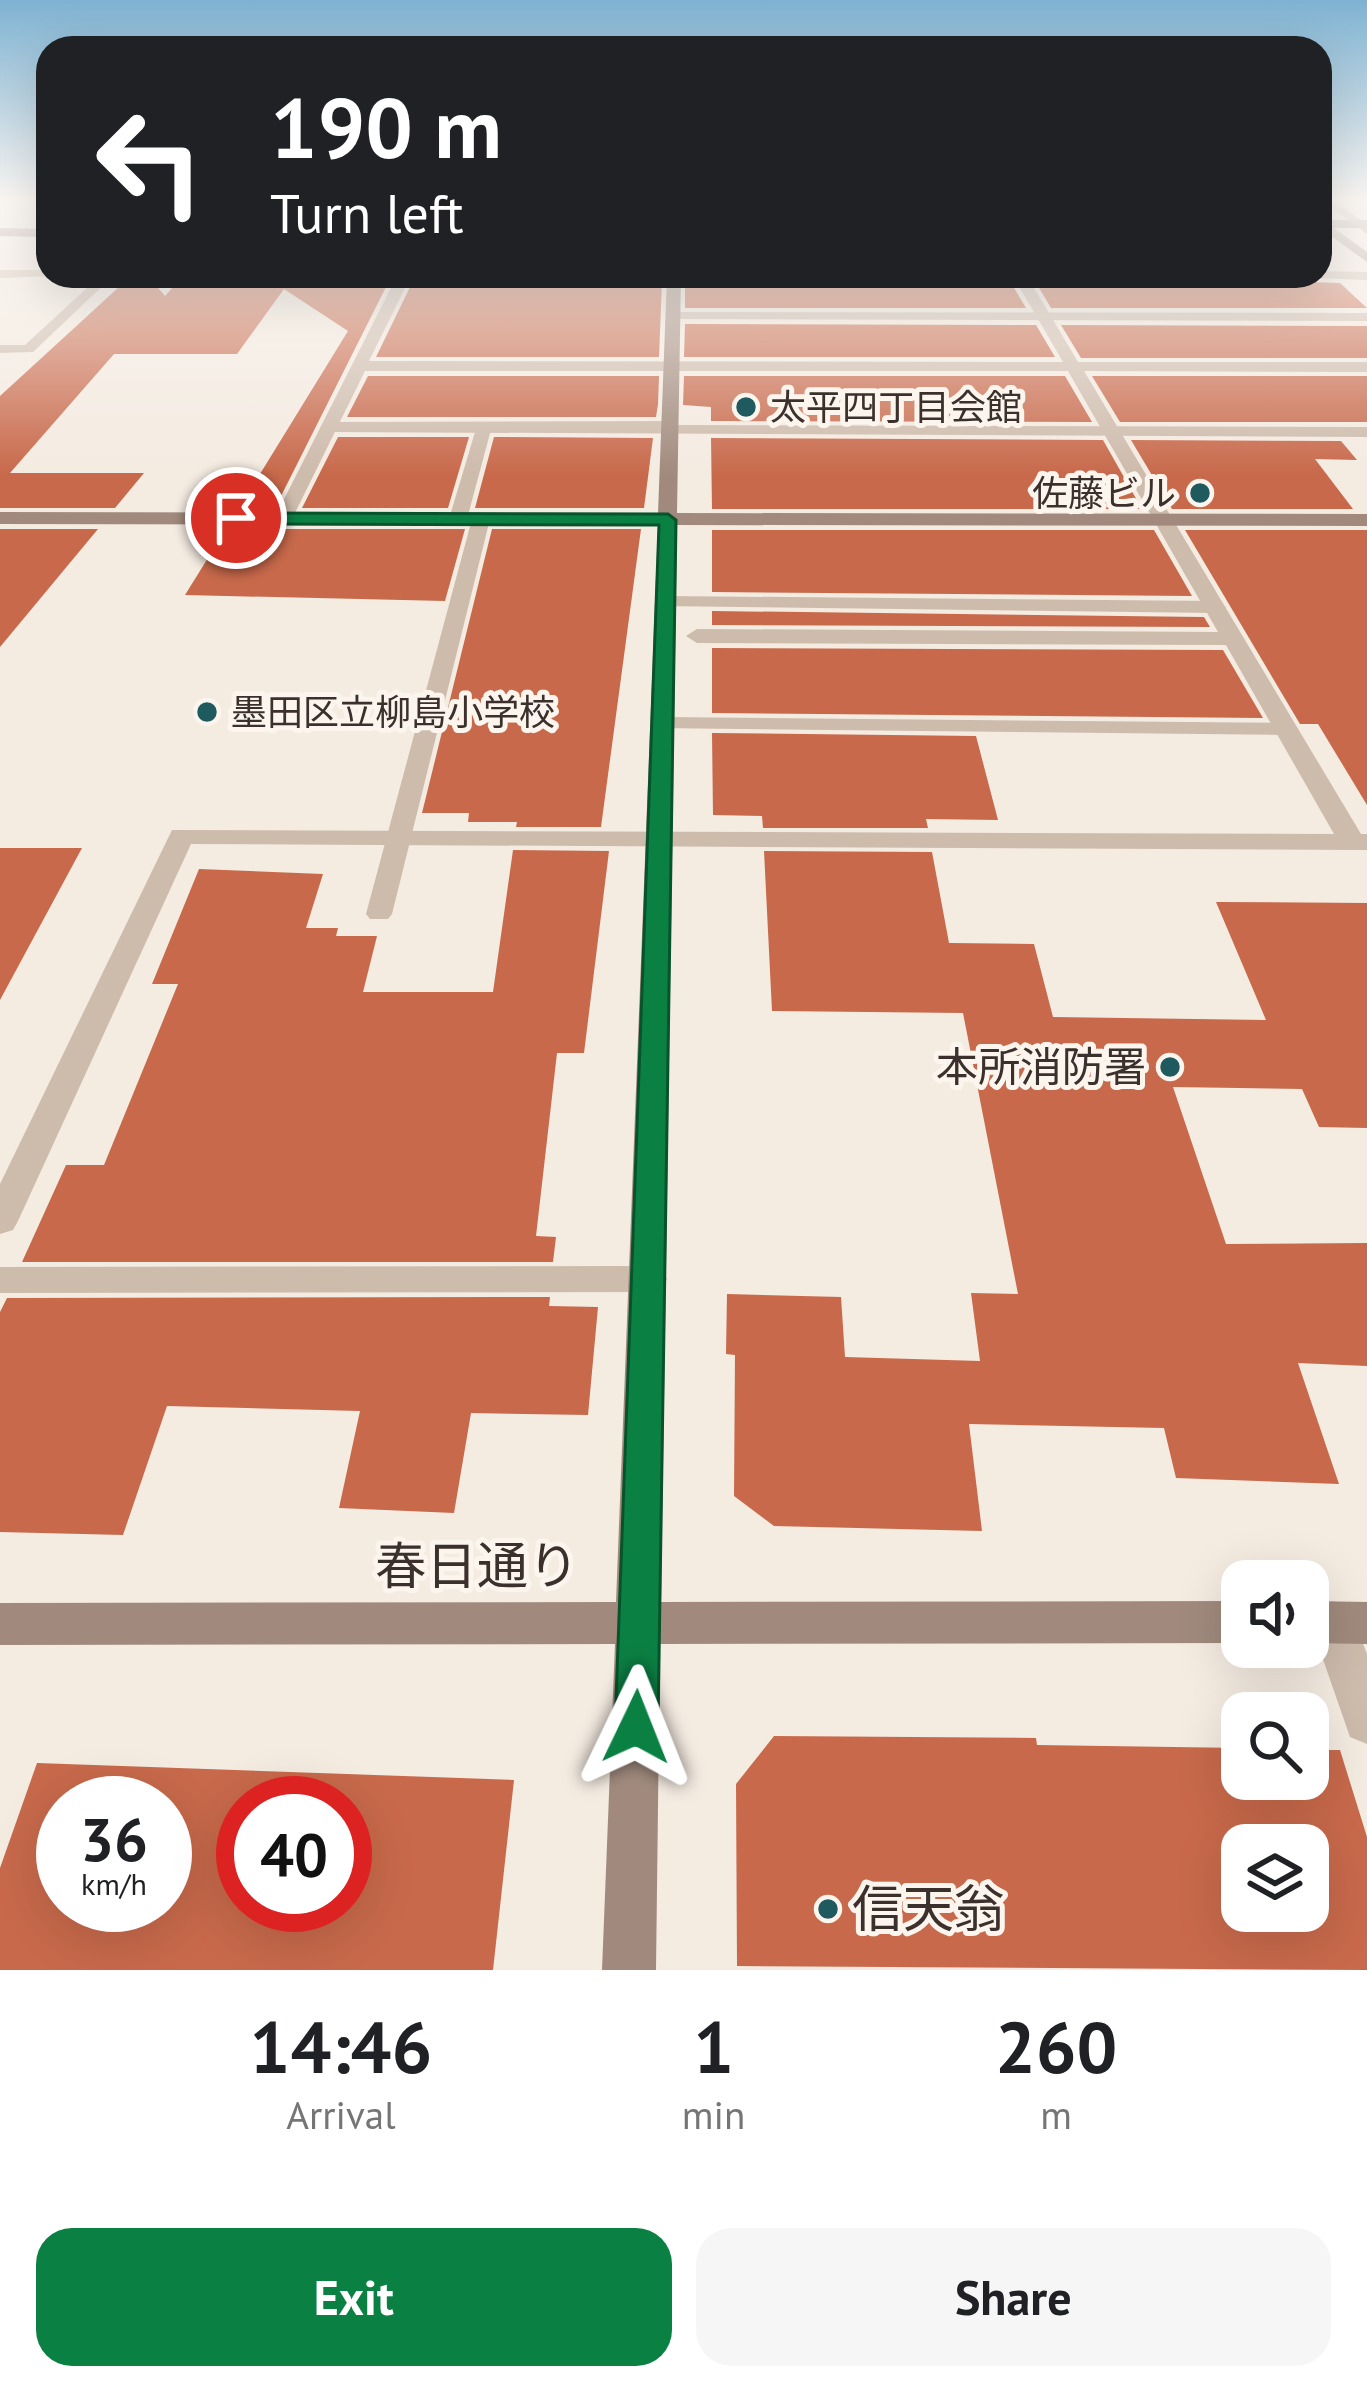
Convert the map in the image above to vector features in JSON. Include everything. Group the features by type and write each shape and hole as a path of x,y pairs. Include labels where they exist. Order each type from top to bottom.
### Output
{"street":[{"path":"283,519 396,291"},
{"path":"629,1970 673,291"},
{"path":"1028,291 1287,728 1360,842"},
{"path":"358,366 1367,367"},
{"path":"470,519 484,426"},
{"path":"0,518 1367,520"},
{"path":"697,635 1234,639"},
{"path":"0,1221 182,836 1360,842"},
{"name":"春日通り","path":"0,1624 1221,1622"},
{"path":"1336,1622 1367,1720"}],"lane":[{"path":"0,350 28,350 91,291"},
{"path":"672,315 1367,317"},
{"path":"328,427 1367,432"},
{"path":"379,914 399,848 397,838 470,519"},
{"path":"666,602 1216,607"},
{"path":"663,723 1287,728"},
{"path":"0,1280 650,1279"}],"building":[{"path":"115,291 161,291 165,296 170,291 283,291 237,354 114,354 10,473 144,473 115,508 0,508 0,396"},
{"path":"287,291 384,291 275,508 239,508 348,331"},
{"path":"408,291 662,291 659,357 376,357"},
{"path":"685,291 1016,291 1026,308 685,308"},
{"path":"1041,291 1349,291 1367,308 1051,308"},
{"path":"685,324 1036,325 1055,357 684,357"},
{"path":"1061,325 1367,326 1367,358 1081,358"},
{"path":"368,376 659,376 658,404 656,417 347,417"},
{"path":"684,376 1065,376 1092,422 711,421 711,407 683,405"},
{"path":"1092,376 1367,376 1367,422 1120,422"},
{"path":"338,437 469,437 448,508 302,508"},
{"path":"494,437 653,438 644,508 475,508"},
{"path":"711,438 1103,440 1142,509 712,509"},
{"path":"1131,440 1341,441 1357,460 1315,459 1353,509 1172,509"},
{"path":"0,529 98,529 0,647"},
{"path":"226,529 465,529 445,601 185,595"},
{"path":"492,529 641,529 601,827 516,827 517,822 468,822 469,813 422,813"},
{"path":"712,530 1154,530 1192,596 712,592"},
{"path":"1185,530 1367,530 1367,805 1318,724 1300,724"},
{"path":"712,611 1204,617 1210,627 712,625"},
{"path":"712,648 1223,650 1263,718 712,713"},
{"path":"712,733 976,736 998,820 926,819 928,828 763,828 762,816 713,815"},
{"path":"0,848 82,848 0,1000"},
{"path":"513,850 609,851 584,1053 557,1053 536,1236 556,1237 553,1262 22,1262 66,1165 104,1165 178,984 152,984 199,869 323,874 306,928 338,928 336,936 377,936 363,992 493,992"},
{"path":"764,851 932,852 949,943 1034,944 1053,1017 1266,1020 1216,902 1367,903 1367,1128 1319,1127 1302,1089 1173,1087 1226,1244 1367,1243 1367,1366 1298,1363 1339,1484 1176,1478 1164,1428 969,1424 982,1531 774,1526 734,1496 735,1355 726,1354 727,1294 841,1297 845,1357 980,1361 971,1293 1018,1294 963,1013 772,1011"},
{"path":"550,1297 549,1306 598,1307 588,1415 471,1413 454,1513 339,1508 360,1411 167,1406 123,1535 0,1532 0,1312 7,1298"},
{"path":"774,1736 1036,1738 1037,1745 1221,1748 1221,1800 1329,1800 1329,1750 1340,1750 1367,1837 1367,1970 737,1966 736,1784"},
{"path":"37,1763 514,1780 493,1970 0,1970 0,1868"}],"place":[{"name":"太平四丁目会館","path":"746,407"},
{"name":"佐藤ビル","path":"1200,493"},
{"name":"墨田区立柳島小学校","path":"207,712"},
{"name":"本所消防署","path":"1170,1067"},
{"name":"信天翁","path":"828,1909"}],"route":[{"path":"236,518 668,520 636,1727"}]}
